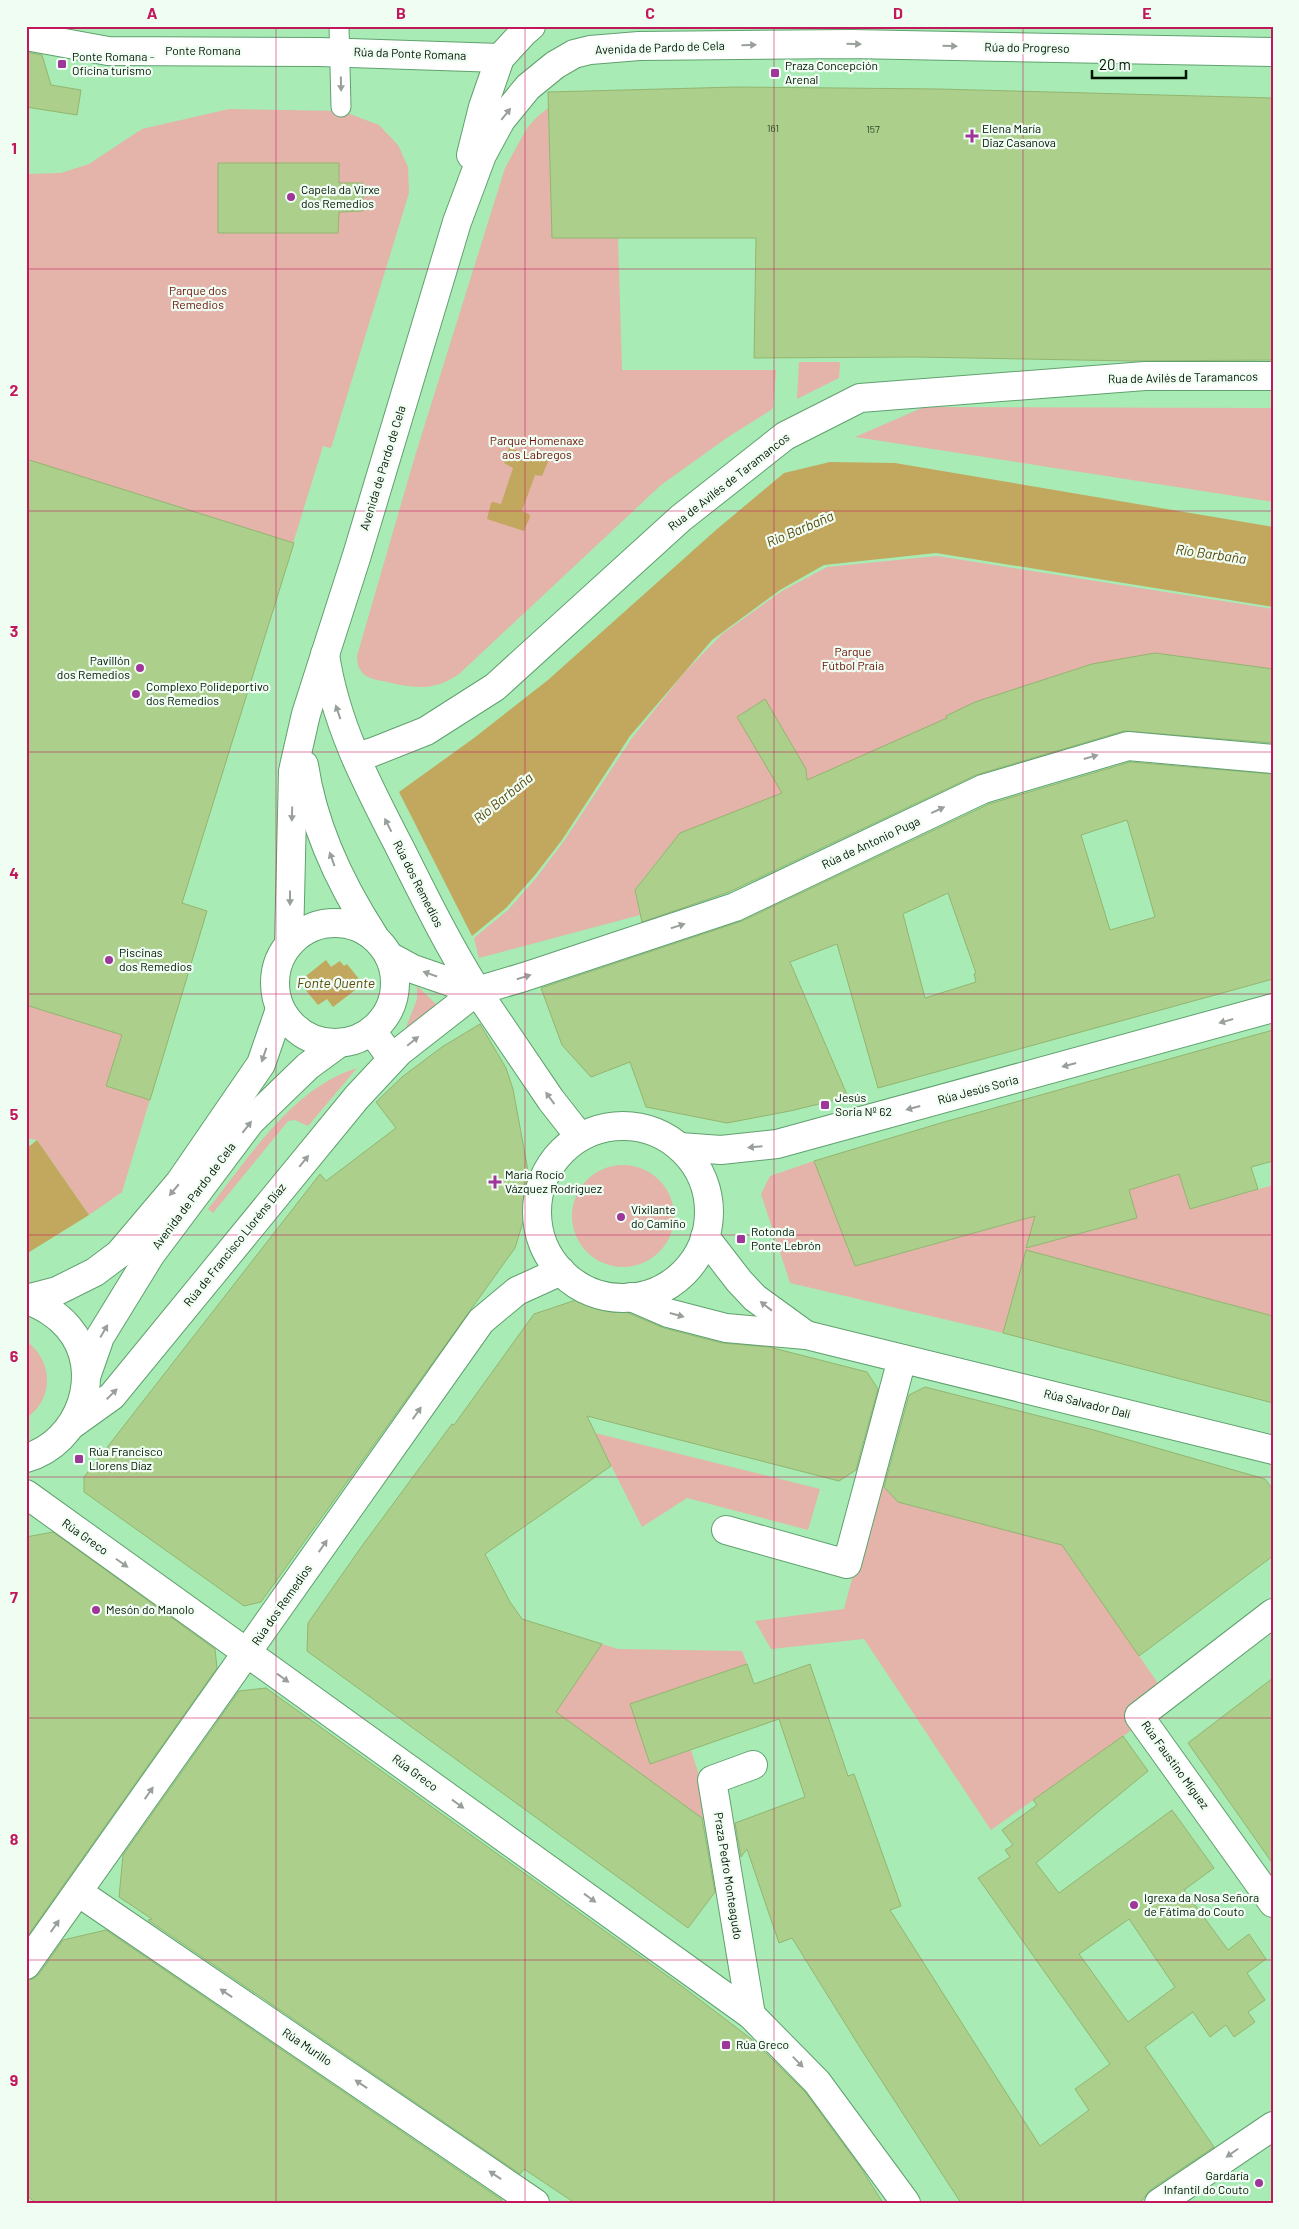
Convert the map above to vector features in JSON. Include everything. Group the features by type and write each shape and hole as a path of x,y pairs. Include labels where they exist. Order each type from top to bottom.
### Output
{"street":[{"name":"Avenida de Pardo de Cela","path":"457,222 482,107 500,58 531,26"},
{"name":"Avenida de Pardo de Cela","path":"289,943 293,770 306,714 457,222 482,155 501,120 528,88 555,65 574,54 590,50 798,35 909,35"},
{"name":"Rúa do Progreso","path":"909,35 1273,52"},
{"name":"Ponte Romana","path":"26,36 108,51 333,43"},
{"name":"Rúa da Ponte Romana","path":"333,43 500,58"},
{"name":"Rua de Avilés de Taramancos","path":"364,761 426,731 495,687 681,518 784,436 860,398 1145,376 1273,376"},
{"name":"Rúa dos Remedios","path":"325,654 329,683 451,950 551,1100 580,1137"},
{"name":"Avenida de Pardo de Cela","path":"306,714 303,760 307,789 336,870 353,904 382,947"},
{"name":"Rúa de Antonio Puga","path":"477,991 735,907 983,789 1128,746 1273,760"},
{"path":"382,947 395,976 394,997 386,1016 372,1031 356,1040 338,1044 320,1042 304,1036 290,1024 280,1009 275,992 275,975 280,958 289,943 304,930 322,923 341,922 359,927 382,947 413,969 477,991"},
{"name":"Rúa de Francisco Lloréns Díaz","path":"73,1424 112,1396 357,1097 392,1060 450,1010 477,991"},
{"name":"Rúa Jesús Soria","path":"680,1147 721,1150 777,1144 1273,1008"},
{"name":"Avenida de Pardo de Cela","path":"26,1299 57,1291 95,1272 119,1254 180,1182 261,1064 280,1009"},
{"path":"372,1031 392,1060"},
{"name":"Avenida de Pardo de Cela","path":"86,1377 100,1337 151,1254 244,1130 308,1066 338,1044"},
{"path":"632,1126 657,1132 680,1147 697,1167 706,1189 709,1213 705,1236 696,1256 679,1277 656,1291 631,1297 606,1296 581,1287 561,1271 546,1250 538,1225 538,1199 545,1175 560,1153 580,1137 605,1127 632,1126"},
{"name":"Rúa Salvador Dalí","path":"705,1236 739,1281 755,1298 806,1335"},
{"name":"Rúa dos Remedios","path":"26,1965 481,1321 517,1291 561,1271"},
{"name":"Rúa Salvador Dalí","path":"631,1297 668,1313 726,1328 806,1335 1273,1450"},
{"path":"26,1299 50,1310 69,1328 82,1351 86,1377 83,1401 73,1424 57,1442 36,1455 26,1458"},
{"path":"726,1530 848,1564 902,1359"},
{"name":"Rúa Greco","path":"26,1494 751,2015 817,2082 906,2203"},
{"name":"Rúa Faustino Míguez","path":"1273,1613 1139,1716 1273,1902"},
{"name":"Praza Pedro Monteagudo","path":"751,2015 712,1780 752,1765"},
{"name":"Rúa Murillo","path":"78,1892 535,2203"},
{"path":"1162,2202 1273,2126"}],"lane":[{"path":"333,43 341,107"}],"green space":[{"name":"Parque Homenaxe aos Labregos","path":"548,108 552,238 618,238 622,370 776,370 773,407 661,485 459,674 448,681 427,687 407,686 373,679 365,675 361,670 357,656 415,456 505,168 527,128"},
{"name":"Parque dos Remedios","path":"229,109 342,111 379,125 398,145 408,167 409,193 331,448 323,446 182,903 207,911 122,1192 89,1215 37,1140 26,1138 26,174 61,173 89,164 142,129"},
{"path":"799,362 840,362 839,378 797,399"},
{"path":"924,407 1273,408 1273,502 855,437"},
{"name":"Parque Fútbol Praia","path":"937,556 1273,609 1273,669 1092,664 975,702 946,716 949,730 870,754 772,797 678,835 635,889 640,915 479,958 474,938 508,910 536,878 564,841 632,738 684,673 722,634 782,591 827,567"},
{"path":"417,986 437,1005 405,1030 417,999"},
{"path":"357,1068 308,1126 295,1120 288,1121 213,1213 208,1209 256,1147 292,1108 312,1091 334,1078"},
{"path":"1108,1076 1143,1185 1179,1174 1190,1209 1273,1185 1273,1316 1026,1250 1003,1333 790,1283 761,1194 770,1176 814,1161 855,1266 1046,1213 1055,1240 1137,1218 1095,1080"},
{"path":"623,1165 642,1169 659,1180 670,1197 674,1216 670,1235 659,1252 642,1263 623,1267 604,1263 587,1252 576,1235 572,1216 576,1197 587,1180 604,1169"},
{"path":"26,1341 41,1358 46,1369 47,1380 42,1401 26,1418"},
{"path":"595,1433 820,1489 808,1530 687,1498 642,1527"},
{"path":"878,1481 898,1502 1062,1545 1171,1702 991,1830 864,1639 771,1649 755,1621 844,1609"},
{"path":"602,1644 618,1649 742,1651 747,1664 630,1704 650,1764 691,1750 716,1828 556,1712"}],"water":[{"path":"509,448 546,459 548,462 542,476 535,475 522,511 529,514 530,517 524,531 487,519 491,503 501,504 513,468 504,463"},
{"name":"Río Barbaña","path":"830,462 895,463 1273,527 1273,607 936,553 824,565 780,590 712,640 630,736 562,840 535,875 506,908 472,936 399,792 474,738 548,680 716,530 784,473"},
{"name":"Fonte Quente","path":"326,960 331,967 340,961 344,966 347,964 363,984 333,1007 327,999 318,1005 304,988 311,982 306,976"},
{"path":"37,1140 89,1215 26,1254 26,1149"}],"building":[{"path":"26,52 42,55 51,85 81,90 77,115 26,107"},
{"path":"737,87 939,89 1273,98 1273,360 1131,361 916,357 754,358 756,238 552,238 548,92"},
{"name":"Capela da Virxe dos Remedios","path":"218,163 339,163 339,183 363,183 363,211 339,212 338,233 218,233"},
{"name":"Complexo Polideportivo dos Remedios","path":"26,459 294,543 182,903 207,911 150,1100 106,1086 122,1035 26,1005"},
{"path":"1155,653 1273,669 1273,743 1124,731 976,775 729,892 642,922 635,890 680,833 782,793 737,717 765,699 806,769 807,780 947,718 946,716 975,702 1092,664"},
{"path":"1130,762 1273,774 1273,979 878,1088 837,944 790,962 848,1097 790,1111 727,1123 646,1107 630,1062 591,1077 562,1045 541,988 742,921 989,804","holes":["1127,820 1155,917 1110,930 1081,835","948,893 976,973 974,974 976,982 925,998 903,914"]},
{"path":"480,1024 506,1068 513,1089 532,1193 515,1248 261,1602 244,1606 84,1492 84,1477 320,1174 326,1181 396,1128 376,1102 402,1077 442,1047"},
{"path":"1273,1030 1273,1161 1251,1167 1258,1189 1190,1209 1179,1174 1129,1190 1137,1218 1026,1248 1035,1216 855,1266 814,1161 944,1122"},
{"path":"1026,1250 1273,1316 1273,1403 1003,1333"},
{"path":"579,1299 626,1312 664,1328 722,1343 769,1347 867,1372 878,1389 856,1470 839,1481 587,1416 611,1466 485,1554 510,1602 522,1619 602,1644 556,1712 702,1818 715,1892 688,1928 307,1651 308,1623 362,1546 452,1424 454,1425 534,1314"},
{"path":"925,1387 1094,1430 1265,1479 1273,1490 1273,1556 1139,1656 1062,1545 898,1502 884,1487 909,1395"},
{"path":"53,1532 215,1649 217,1668 26,1938 26,1537"},
{"path":"747,1664 754,1684 810,1664 848,1776 854,1774 901,1906 890,1910 1040,2146 1089,2110 1075,2089 1110,2064 978,1878 1010,1857 1005,1850 1013,1845 1002,1830 1037,1805 1033,1800 1123,1736 1148,1771 1036,1863 1059,1893 1172,1810 1214,1868 1184,1890 1228,1950 1249,1934 1266,1959 1247,1973 1265,2000 1248,2012 1255,2022 1234,2037 1226,2025 1210,2037 1193,2012 1145,2047 1214,2147 1150,2190 1140,2203 961,2203 861,2049 792,1938 779,1943 747,1849 741,1857 735,1823 805,1797 779,1719 650,1764 630,1704","holes":["1129,1919 1175,1987 1128,2022 1079,1954"]},
{"path":"1273,1678 1273,1864 1188,1743"},
{"path":"266,1688 683,1987 754,2041 805,2092 861,2168 883,2203 575,2203 524,2169 520,2174 148,1920 152,1919 119,1897 123,1855 239,1691"},
{"path":"106,1930 502,2200 500,2203 36,2203 26,2195 26,1980 33,1979 39,1974 63,1940"}],"place":[{"name":"Ponte Romana - Oficina turismo","path":"62,64"},
{"name":"Praza Concepción Arenal","path":"775,73"},
{"name":"Elena María Diaz Casanova","path":"972,136"},
{"name":"Capela da Virxe dos Remedios","path":"291,197"},
{"name":"Pavillón dos Remedios","path":"140,668"},
{"name":"Complexo Polideportivo dos Remedios","path":"136,694"},
{"name":"Piscinas dos Remedios","path":"109,960"},
{"name":"Jesús Soria Nº 62","path":"825,1105"},
{"name":"María Rocío Vázquez Rodríguez","path":"495,1182"},
{"name":"Vixilante do Camiño","path":"621,1217"},
{"name":"Rotonda Ponte Lebrón","path":"741,1239"},
{"name":"Rúa Francisco Llorens Díaz","path":"79,1459"},
{"name":"Mesón do Manolo","path":"96,1610"},
{"name":"Igrexa da Nosa Señora de Fátima do Couto","path":"1134,1905"},
{"name":"Rúa Greco","path":"726,2045"},
{"name":"Gardaría Infantil do Couto","path":"1259,2183"}]}
